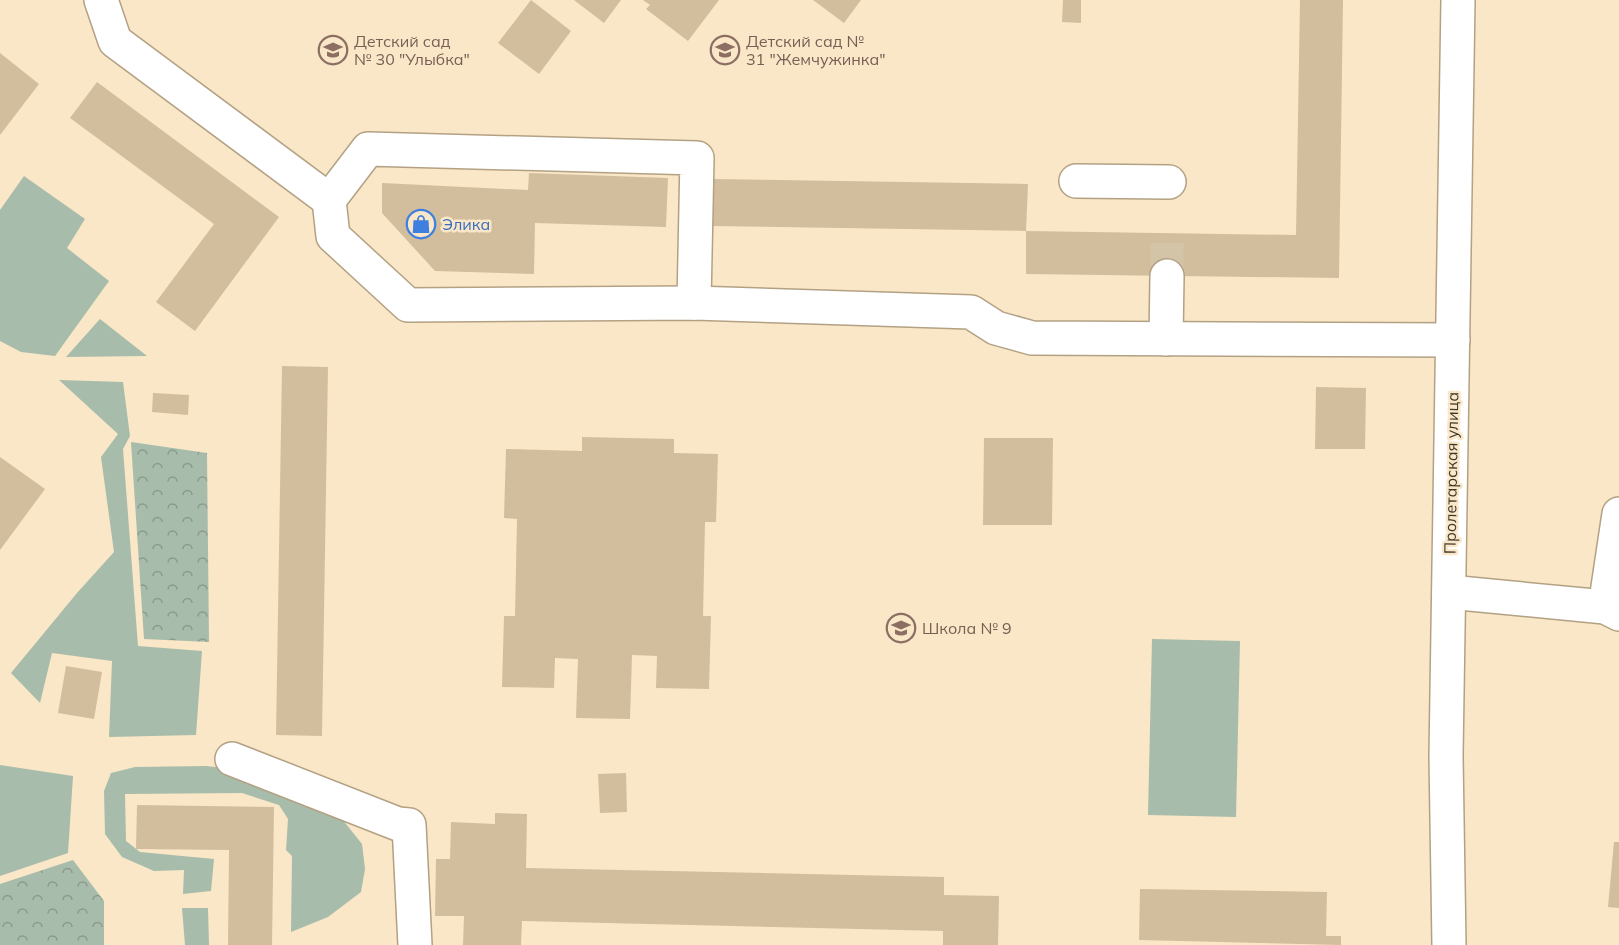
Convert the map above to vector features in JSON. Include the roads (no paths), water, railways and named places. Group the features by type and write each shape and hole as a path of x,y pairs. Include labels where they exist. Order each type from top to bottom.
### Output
{"street":[{"path":"101,0 115,41 329,200"},
{"name":"Пролетарская улица","path":"1449,945 1446,756 1458,0"},
{"path":"694,303 697,158 368,149 329,200 333,236 408,305 694,303 971,312 996,328 1032,338 1453,340"},
{"path":"1076,181 1169,182"},
{"path":"1166,339 1167,276"},
{"path":"1449,592 1612,611 1619,514"},
{"path":"232,759 398,824 409,825 415,945"}],"tunnel":[{"path":"1167,233 1167,276"}],"place":[{"name":"Детский сад № 30 \"Улыбка\"","path":"333,50"},
{"name":"Детский сад № 31 \"Жемчужинка\"","path":"725,50"},
{"name":"Элика","path":"421,224"},
{"name":"Школа № 9","path":"901,628"}]}
